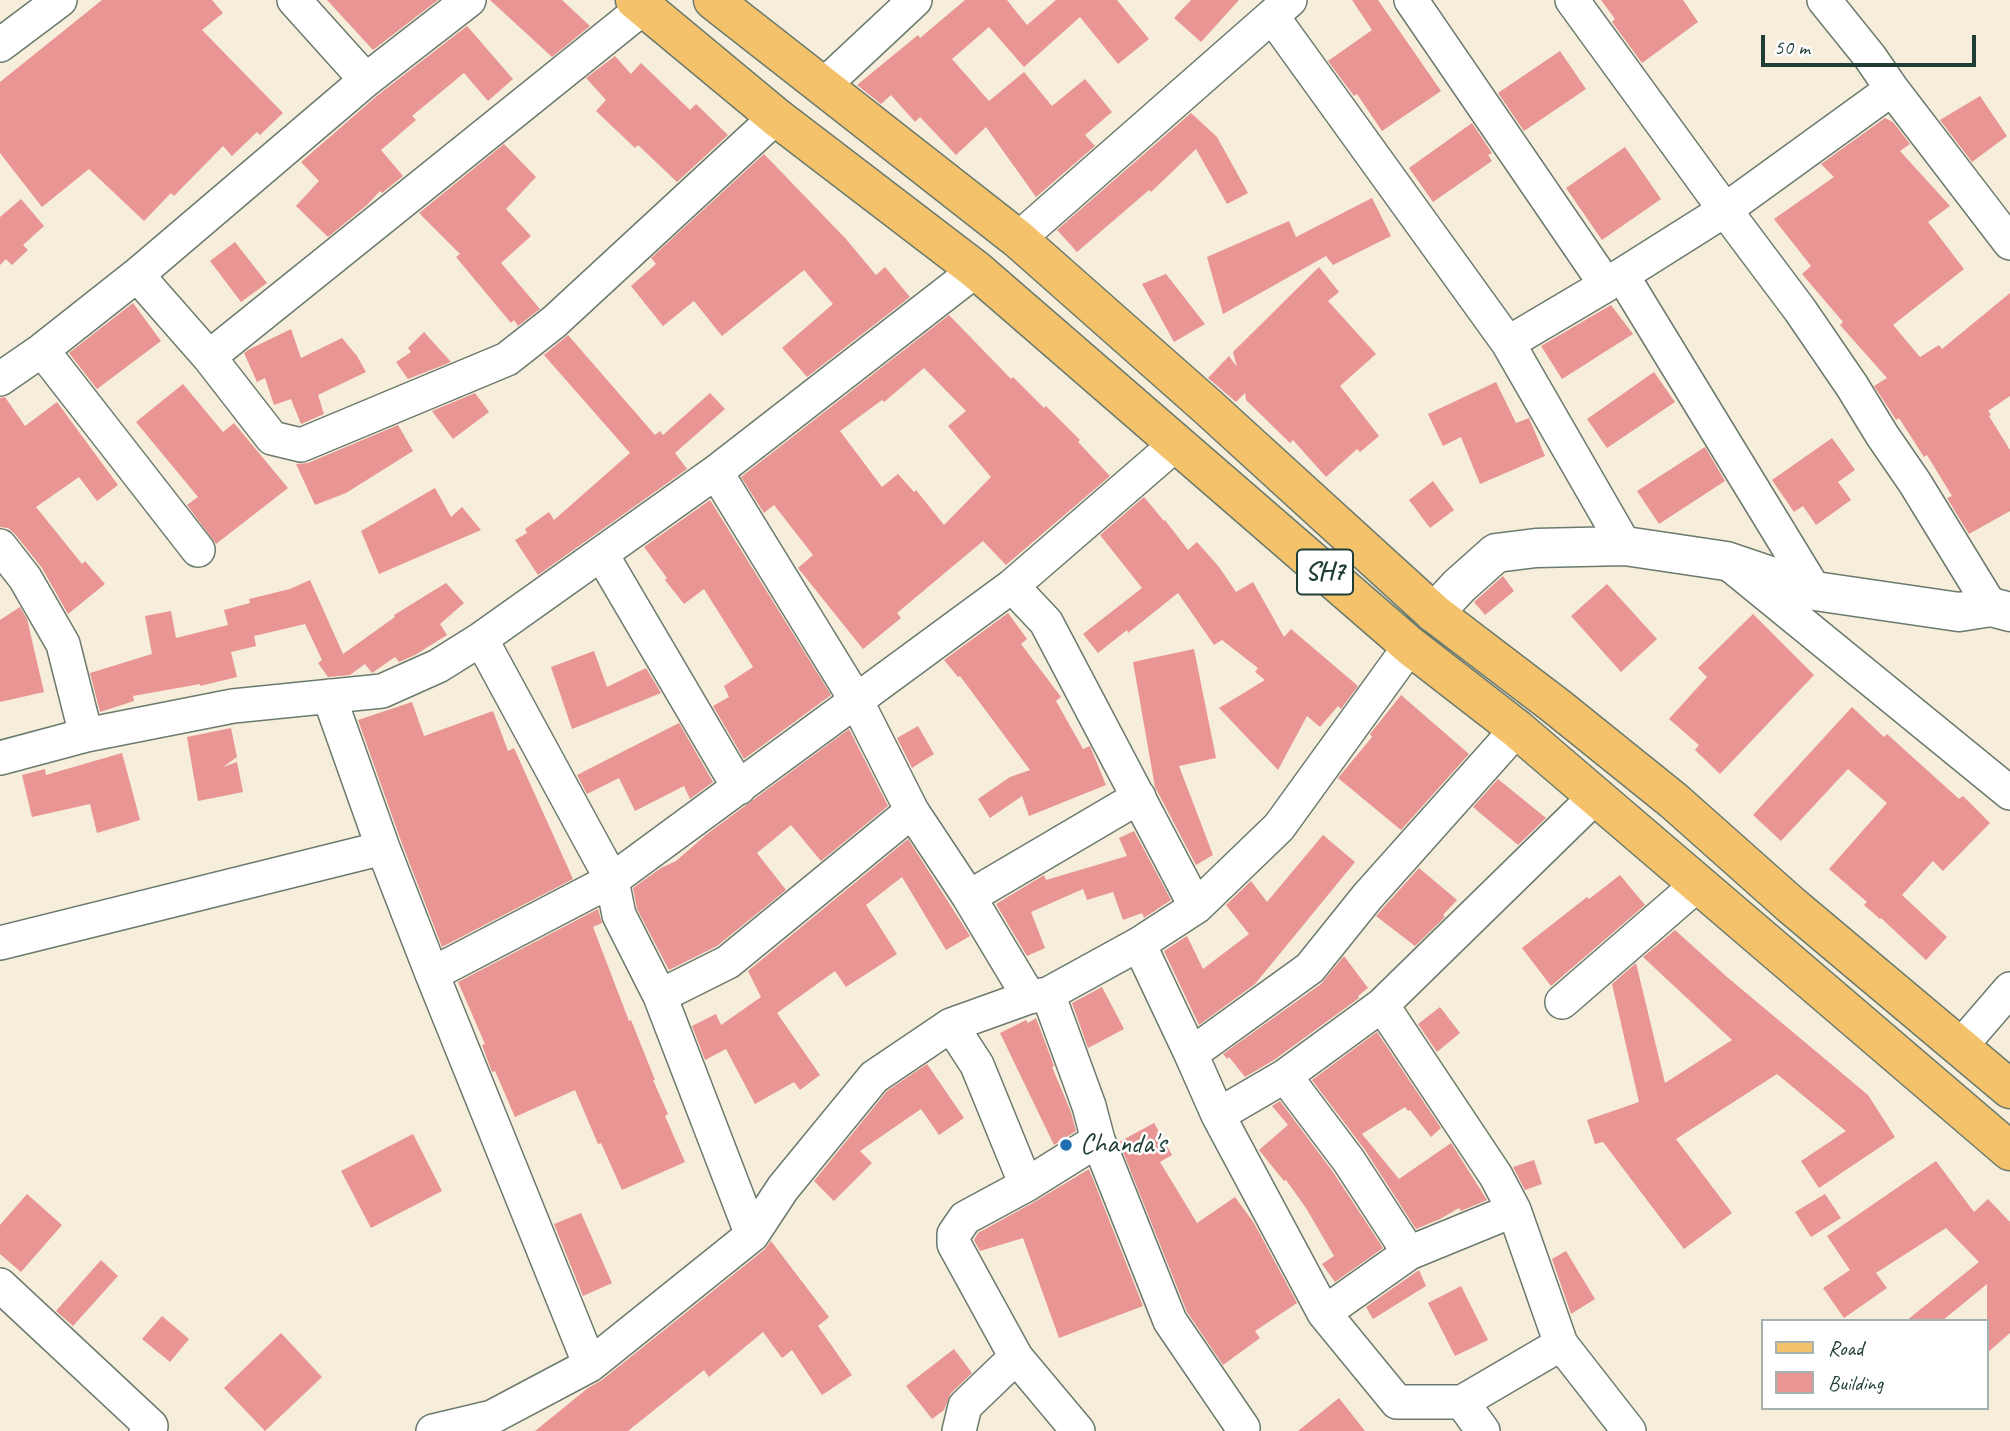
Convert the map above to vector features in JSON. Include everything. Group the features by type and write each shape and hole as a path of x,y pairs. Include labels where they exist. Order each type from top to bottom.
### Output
{"main road":[{"name":"SH7","path":"713,0 1018,239 1434,613 1674,801 1791,905 2010,1089"},
{"name":"SH7","path":"639,4 776,117 976,270 1410,646 1517,729 2010,1151"}],"street":[{"path":"0,45 60,0"},
{"path":"294,0 366,80"},
{"path":"0,379 42,350 137,275 366,80 469,0"},
{"path":"822,87 915,0"},
{"path":"1410,0 1614,280 1815,591"},
{"path":"1572,0 1800,310 2001,609"},
{"path":"1824,0 2010,243"},
{"path":"209,357 639,4"},
{"path":"1018,239 1281,8 1508,343 1625,546"},
{"path":"1508,343 1725,210 1892,89"},
{"path":"137,275 209,357 272,438 301,445 507,359 554,321 776,117"},
{"path":"0,758 86,735 233,706 382,691 438,666 602,555 716,472 976,270"},
{"path":"42,350 198,550"},
{"path":"432,974 612,880 1012,586 1176,444"},
{"path":"716,472 856,700 912,811 1038,996 1089,1106 1098,1140 1170,1321 1243,1428"},
{"path":"0,545 25,578 63,644 86,735"},
{"path":"1434,613 1496,553 1536,548 1625,546 1726,561 1815,591 1959,612 2001,609"},
{"path":"602,555 739,788"},
{"path":"1726,561 2010,793"},
{"path":"1012,586 1046,622 1196,907"},
{"path":"481,639 612,880 619,915 660,996 752,1235"},
{"path":"433,1431 492,1418 590,1365 752,1235 783,1188 874,1077 951,1025 1038,996 1139,944 1196,907 1279,827 1410,646"},
{"path":"329,696 383,848 432,974 590,1365"},
{"path":"1191,1054 1310,968 1367,897 1517,729"},
{"path":"1218,1115 1285,1076 1382,1005 1596,796"},
{"path":"969,897 1139,797"},
{"path":"660,996 728,962 912,811"},
{"path":"0,943 383,848"},
{"path":"1562,1002 1697,885"},
{"path":"1139,944 1218,1115 1324,1312 1397,1402 1462,1402 1561,1344"},
{"path":"1960,1047 2010,989"},
{"path":"1382,1005 1496,1176 1514,1210 1561,1344 1629,1431"},
{"path":"951,1025 977,1065 1026,1185"},
{"path":"1285,1076 1349,1161 1409,1253"},
{"path":"1078,1431 1016,1357 954,1244 954,1234 965,1218 1026,1185 1098,1140"},
{"path":"1324,1312 1409,1253 1514,1210"},
{"path":"0,1285 155,1429"},
{"path":"959,1431 965,1406 1016,1357"},
{"path":"1462,1402 1483,1431"}],"building":[{"path":"102,0 212,0 223,13 202,30 283,113 260,135 257,132 232,156 223,146 174,196 171,193 144,221 89,169 42,207 0,153 0,82"},
{"path":"327,0 438,0 373,50"},
{"path":"490,0 562,0 590,26 552,57"},
{"path":"965,0 1007,0 1027,25 1056,0 1117,0 1149,39 1118,64 1080,17 1024,67 989,27 952,59 989,101 1024,72 1052,106 1085,79 1112,112 1085,135 1095,146 1036,197 986,127 956,155 920,117 915,122 891,95 881,104 857,85"},
{"path":"1191,0 1239,0 1201,42 1174,18"},
{"path":"1352,0 1378,0 1441,91 1382,131 1357,94 1354,96 1328,61 1372,30"},
{"path":"1601,0 1683,0 1698,22 1642,63 1612,22 1615,19"},
{"path":"467,26 513,79 488,101 464,73 412,116 416,120 381,150 403,176 382,193 380,191 328,237 296,206 319,181 301,162 378,95"},
{"path":"1560,51 1586,89 1524,131 1498,93"},
{"path":"615,56 631,74 641,63 690,110 696,104 728,135 677,182 638,145 635,148 596,111 606,100 586,78"},
{"path":"1980,96 2007,136 1972,162 1940,120"},
{"path":"1191,113 1217,137 1248,193 1227,204 1196,149 1151,192 1149,190 1077,252 1057,230"},
{"path":"1885,118 1893,122 1910,144 1900,151 1950,206 1928,222 1964,269 1893,325 1920,357 1939,345 1942,349 2010,293 2010,396 1988,411 2010,450 2010,511 1969,534 1947,498 1952,496 1927,455 1924,457 1874,386 1887,378 1840,325 1843,322 1802,274 1811,266 1774,219 1834,177 1821,164"},
{"path":"1472,123 1492,153 1488,155 1492,161 1433,202 1409,168"},
{"path":"504,144 536,177 506,209 531,236 501,263 540,309 518,326 514,320 511,323 456,257 460,254 419,213"},
{"path":"1625,147 1661,199 1602,240 1566,188"},
{"path":"764,154 846,239 876,275 885,267 910,297 807,377 782,348 833,304 804,270 722,336 694,301 663,326 631,286 656,264 651,258"},
{"path":"1372,198 1391,236 1333,265 1326,256 1223,314 1207,257 1289,221 1296,237"},
{"path":"21,199 44,226 23,245 28,250 12,265 6,259 0,265 0,217"},
{"path":"235,242 267,283 241,302 210,261"},
{"path":"1319,267 1339,292 1328,301 1376,354 1340,386 1379,436 1360,452 1357,449 1326,477 1293,440 1290,443 1246,400 1245,393 1236,402 1208,378 1229,356 1237,367 1233,352"},
{"path":"1166,274 1205,324 1174,342 1142,284"},
{"path":"133,303 161,341 97,389 69,353"},
{"path":"1611,305 1633,334 1562,379 1541,346"},
{"path":"949,315 1011,379 1013,377 1044,408 1046,406 1080,440 1078,442 1110,476 1006,565 983,541 897,613 901,618 863,649 798,568 813,555 774,505 764,513 741,477","holes":["924,368 966,411 948,426 991,477 944,525 916,490 914,492 898,474 882,487 840,431 882,400 884,402"]},
{"path":"291,329 301,358 342,338 366,372 318,395 324,414 301,424 291,399 274,405 265,378 257,382 244,353"},
{"path":"424,332 451,362 408,379 396,362 411,352 408,348"},
{"path":"568,335 655,435 660,431 663,435 710,393 725,409 675,453 687,469 538,575 515,540 527,533 525,529 549,512 554,520 630,453 544,355"},
{"path":"1654,372 1675,402 1607,448 1587,419"},
{"path":"1496,382 1516,423 1529,418 1545,456 1480,484 1461,437 1443,446 1428,414"},
{"path":"183,384 223,432 234,423 288,488 216,544 187,505 198,497 136,422"},
{"path":"475,393 489,412 453,439 432,411"},
{"path":"5,397 25,426 57,402 118,485 97,501 79,477 36,507 82,564 85,561 105,584 68,614 42,568 15,534 8,528 0,527 0,398"},
{"path":"398,425 413,451 346,493 315,505 296,464 308,463"},
{"path":"1832,438 1855,470 1838,482 1851,500 1816,525 1803,506 1794,512 1772,480"},
{"path":"1705,447 1725,481 1659,524 1637,491"},
{"path":"1433,481 1454,510 1430,528 1409,500"},
{"path":"435,488 451,517 462,507 481,530 379,574 361,531"},
{"path":"1144,497 1188,550 1197,542 1236,592 1253,582 1284,637 1291,629 1358,686 1341,709 1338,706 1320,727 1307,716 1278,770 1219,708 1265,680 1255,672 1258,668 1222,640 1214,645 1178,593 1098,653 1083,634 1142,588 1100,535"},
{"path":"710,500 831,695 744,759 713,706 729,697 724,686 753,667 704,589 684,604 644,547"},
{"path":"1503,576 1514,591 1485,615 1474,602"},
{"path":"310,580 343,654 395,617 394,615 446,583 464,603 440,624 447,635 399,662 395,657 372,673 365,664 350,675 328,677 318,663 322,660 305,624 254,636 256,646 231,652 237,677 200,686 133,696 134,701 100,712 90,673 152,654 145,616 171,611 176,638 228,625 224,610 250,603 249,599 290,589"},
{"path":"1607,584 1657,639 1621,672 1571,616"},
{"path":"20,607 27,619 44,692 0,702 0,620"},
{"path":"1008,613 1027,639 1021,644 1061,697 1056,701 1083,749 1090,746 1106,785 1029,816 1022,796 990,818 978,799 1010,777 1030,770 960,676 958,677 944,660"},
{"path":"1753,614 1814,675 1720,774 1695,750 1699,745 1669,719 1707,677 1698,668"},
{"path":"1194,649 1216,758 1179,766 1213,855 1196,865 1155,787 1133,662"},
{"path":"594,651 607,687 646,668 661,693 572,729 551,667"},
{"path":"1401,695 1469,754 1401,830 1338,778 1372,737 1370,734"},
{"path":"412,702 424,736 493,711 508,751 514,748 573,879 442,947 358,720"},
{"path":"1852,707 1884,737 1887,734 1959,799 1963,796 1990,823 1943,871 1933,861 1902,895 1947,937 1926,960 1864,905 1867,902 1829,869 1887,803 1848,769 1781,841 1753,815"},
{"path":"679,723 713,782 690,799 684,786 635,811 619,778 587,794 577,775"},
{"path":"918,726 934,754 912,768 897,738"},
{"path":"231,728 237,757 223,767 237,762 243,792 198,801 187,737"},
{"path":"849,729 888,806 821,861 791,825 757,853 786,890 717,946 669,970 637,909 633,888 676,861 707,834"},
{"path":"122,753 140,820 97,833 90,804 32,817 22,775 45,769 46,775"},
{"path":"1498,779 1546,818 1518,845 1473,807"},
{"path":"1134,831 1171,900 1144,918 1142,913 1123,920 1113,892 1087,900 1083,889 1031,912 1045,948 1027,956 996,904 1044,875 1046,880 1127,856 1119,838"},
{"path":"1323,835 1355,862 1255,984 1199,1025 1164,951 1187,936 1203,969 1249,934 1226,905 1251,881 1267,902"},
{"path":"908,839 970,936 946,950 902,877 866,905 897,954 846,987 835,971 777,1013 820,1075 800,1090 794,1082 755,1104 726,1049 705,1060 692,1026 716,1014 721,1025 761,997 748,971"},
{"path":"1419,868 1457,900 1443,915 1445,917 1415,946 1376,916"},
{"path":"1620,875 1645,905 1551,986 1522,948"},
{"path":"598,909 602,923 593,927 685,1162 622,1190 601,1143 598,1144 575,1090 515,1117 495,1071 492,1072 482,1045 485,1044 458,982"},
{"path":"1675,930 1868,1095 1895,1137 1819,1188 1801,1161 1846,1131 1777,1074 1676,1139 1732,1213 1684,1249 1603,1142 1595,1144 1587,1120 1639,1102 1612,984 1636,963 1665,1083 1732,1040 1643,957"},
{"path":"1344,956 1368,988 1359,998 1274,1060 1245,1077 1229,1057 1227,1059 1223,1054 1321,984"},
{"path":"1102,987 1124,1029 1088,1048 1072,1003"},
{"path":"1440,1007 1460,1033 1437,1052 1418,1024"},
{"path":"1036,1018 1076,1131 1054,1145 1000,1033"},
{"path":"1377,1032 1441,1128 1431,1137 1405,1107 1362,1134 1399,1179 1451,1143 1487,1200 1461,1211 1459,1208 1416,1229 1365,1150 1312,1080"},
{"path":"927,1064 964,1118 939,1135 921,1109 860,1151 872,1163 834,1201 814,1181 887,1091"},
{"path":"1280,1101 1333,1172 1383,1248 1335,1282 1322,1264 1334,1256 1306,1208 1259,1150 1288,1125 1272,1106"},
{"path":"1154,1123 1172,1155 1160,1162 1197,1223 1235,1197 1254,1223 1297,1303 1255,1331 1260,1338 1223,1365 1187,1312 1119,1142"},
{"path":"413,1134 442,1191 371,1228 341,1171"},
{"path":"1534,1160 1542,1184 1525,1190 1513,1167"},
{"path":"1936,1161 1974,1212 1988,1199 2010,1222 2010,1333 1989,1351 1987,1284 1944,1319 1908,1319 1979,1262 1946,1228 1876,1273 1887,1288 1844,1318 1823,1288 1850,1270 1827,1236"},
{"path":"1089,1169 1143,1306 1059,1338 1023,1238 980,1251 974,1240 978,1233"},
{"path":"27,1194 62,1225 21,1272 0,1254 0,1225"},
{"path":"1825,1194 1841,1218 1811,1237 1795,1212"},
{"path":"581,1213 612,1283 583,1296 554,1224"},
{"path":"771,1241 829,1317 818,1326 852,1375 822,1395 792,1350 782,1358 763,1332 709,1377 704,1370 628,1431 535,1431 764,1250"},
{"path":"1566,1251 1595,1299 1571,1314 1552,1259"},
{"path":"101,1260 118,1276 73,1326 56,1311"},
{"path":"1419,1270 1426,1286 1373,1319 1366,1307"},
{"path":"1461,1286 1488,1340 1455,1356 1428,1303"},
{"path":"162,1316 189,1339 170,1362 142,1339"},
{"path":"281,1333 322,1377 265,1431 224,1388"},
{"path":"954,1349 972,1373 951,1393 944,1410 932,1419 906,1386"},
{"path":"1339,1398 1365,1431 1298,1431"}],"place":[{"name":"Chanda's","path":"1066,1145"}]}
